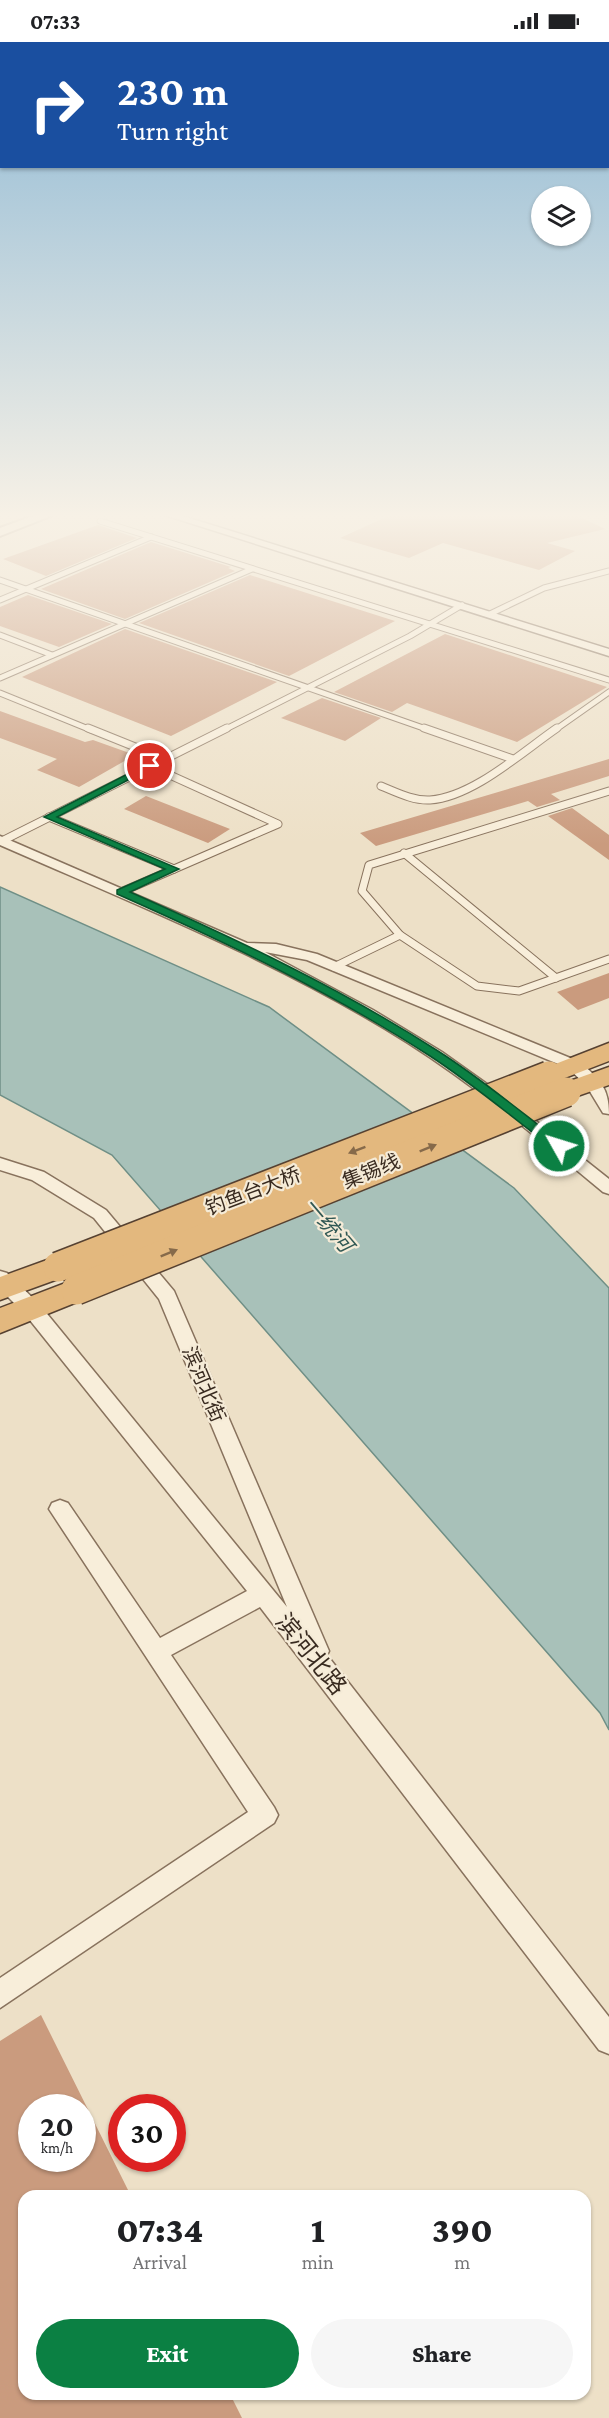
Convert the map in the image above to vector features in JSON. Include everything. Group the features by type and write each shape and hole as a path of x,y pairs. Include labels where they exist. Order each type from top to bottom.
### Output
{"highway":[{"name":"集锡线","path":"67,1279 578,1078 609,1051"},
{"path":"3,1284 67,1279"},
{"path":"0,1321 32,1309 67,1279"}],"street":[{"path":"517,623 609,653"},
{"path":"1,841 245,947 340,997 435,1054 538,1129 609,1188"},
{"path":"245,947 276,948 334,967 578,1078 609,1109"},
{"name":"滨河北街","path":"0,1164 38,1176 100,1214 167,1296 326,1672"},
{"name":"滨河北路","path":"3,1284 32,1309 326,1672 609,2040"},
{"path":"0,1994 265,1815 60,1509"},
{"path":"156,1652 263,1594"}],"lane":[{"path":"122,623 513,759"},
{"path":"425,623 609,680"},
{"path":"0,678 125,624"},
{"path":"1,841 429,624"},
{"path":"0,635 52,655"},
{"path":"381,786 413,798 430,800 469,789 609,692"},
{"path":"0,693 165,759"},
{"path":"121,892 278,824 150,766"},
{"path":"609,791 369,865 362,891 400,935 477,986 519,991 609,959"},
{"path":"49,817 174,869"},
{"path":"404,854 556,978"},
{"path":"334,967 400,935"}],"water":[{"name":"一统河","path":"0,887 269,1007 514,1188 609,1288 609,1730 600,1713 112,1155 0,1095"}],"building":[{"path":"0,623 112,624 59,647 0,626"},
{"path":"139,623 391,623 289,676"},
{"path":"125,629 277,682 171,736 22,677"},
{"path":"445,634 607,687 517,742 407,703 392,712 334,692"},
{"path":"322,698 381,718 345,741 281,718"},
{"path":"0,711 85,742 93,740 135,755 79,787 37,770 57,759 0,738"},
{"path":"609,759 609,776 551,794 560,800 537,807 528,801 376,846 360,833"},
{"path":"146,796 230,829 208,843 124,809"},
{"path":"572,808 609,835 609,860 548,816"},
{"path":"609,973 609,998 578,1010 557,992"},
{"path":"41,2015 80,2094 18,2094 18,2172 96,2172 96,2126 108,2150 108,2172 119,2172 128,2190 18,2190 18,2400 233,2400 242,2418 0,2418 0,2041"}],"route":[{"path":"150,766 49,817 174,869 121,892 245,947 340,997 435,1054 559,1146"}]}
